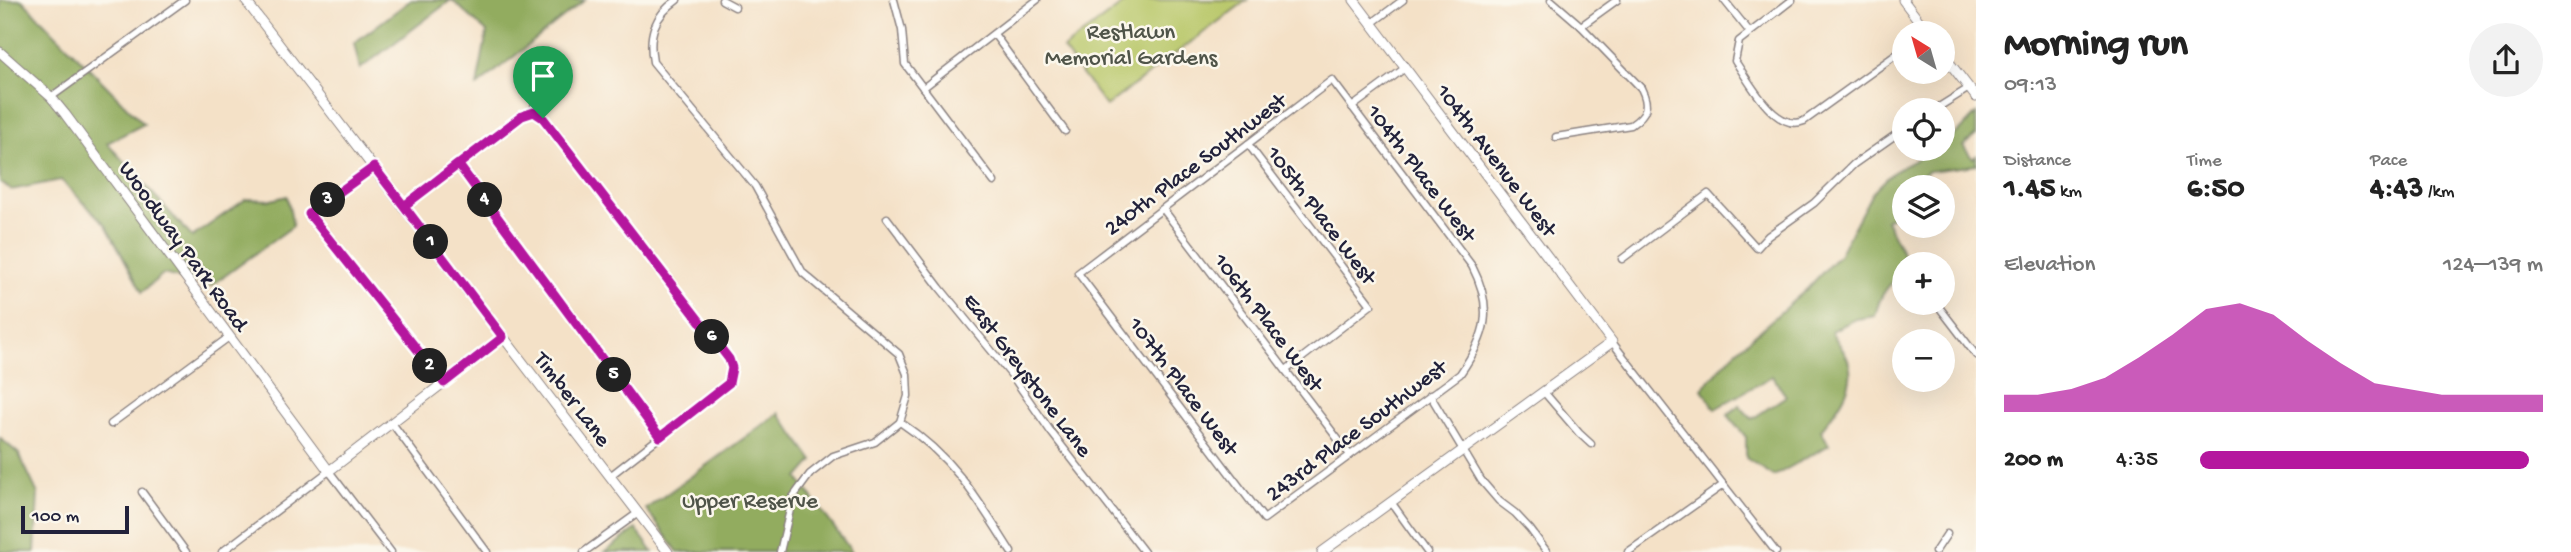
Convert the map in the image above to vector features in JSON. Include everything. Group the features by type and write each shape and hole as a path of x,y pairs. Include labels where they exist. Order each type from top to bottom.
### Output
{"street":[{"path":"51,97 186,0"},
{"name":"Timber Lane","path":"245,0 668,552"},
{"path":"677,0 665,8 655,24 649,43 653,62 755,186 803,273 899,354 907,374 908,396 900,422 875,442 833,456 810,474 793,497 780,552"},
{"path":"722,0 735,7"},
{"path":"894,0 902,30 905,64 994,182"},
{"path":"923,88 1037,0"},
{"name":"104th Avenue West","path":"1354,0 1612,342"},
{"path":"1372,23 1403,0"},
{"path":"1551,0 1581,26 1641,88 1647,110 1631,125 1556,137"},
{"path":"1581,26 1617,0"},
{"path":"1724,0 1749,31"},
{"path":"1792,0 1738,41 1735,61 1766,105 1789,124 1804,121 1892,58"},
{"path":"1903,0 1918,21"},
{"path":"993,34 1065,131"},
{"name":"Woodway Park Road","path":"0,52 51,97 330,471"},
{"path":"534,112 538,57"},
{"path":"1955,67 1972,85 1976,97"},
{"path":"1352,107 1405,68"},
{"name":"104th Place West","path":"1332,80 1472,266 1483,288"},
{"name":"240th Place Southwest","path":"1078,273 1332,80"},
{"path":"1952,98 1972,85"},
{"path":"404,206 522,116 534,112"},
{"path":"534,112 543,118 729,359 732,368 729,383 610,476"},
{"path":"1622,259 1709,194 1757,248 1768,236 1814,203 1854,164 1892,137"},
{"name":"105th Place West","path":"1248,144 1371,306 1286,370"},
{"path":"458,164 660,437"},
{"path":"374,167 309,214 444,383"},
{"name":"106th Place West","path":"1163,209 1350,455"},
{"name":"East Greystone Lane","path":"887,218 1013,377 1051,432 1144,552"},
{"name":"107th Place West","path":"1078,273 1264,519"},
{"name":"243rd Place Southwest","path":"1264,519 1460,374 1476,351 1484,328 1486,311 1483,288"},
{"path":"1945,315 1976,355"},
{"path":"111,424 229,337"},
{"path":"222,552 503,337"},
{"path":"1322,552 1612,342 1776,552"},
{"path":"1544,392 1578,433 1591,444"},
{"path":"1430,395 1481,480 1499,501 1515,513 1547,552"},
{"path":"900,422 930,444 960,474 1010,552"},
{"path":"392,423 487,552"},
{"path":"330,471 391,552"},
{"path":"1628,552 1723,485"},
{"path":"142,492 186,552"},
{"path":"1391,502 1427,552"},
{"path":"584,552 638,513"},
{"path":"1935,552 1947,534"}],"green space":[{"path":"0,0 22,0 144,124 107,143 192,237 246,199 271,200 287,196 293,226 211,286 163,274 142,292 106,225 61,180 11,190 0,182"},
{"path":"411,0 451,0 360,69 354,43"},
{"path":"452,0 585,0 477,86 487,32"},
{"name":"Restlawn Memorial Gardens","path":"1128,0 1247,0 1106,106 1063,49"},
{"path":"1976,114 1976,135 1963,146 1973,159 1976,156 1976,165 1929,171 1923,175 1892,175 1892,216 1886,220 1892,238 1895,238 1902,252 1892,252 1892,282 1879,302 1875,316 1856,319 1831,331 1848,360 1850,379 1844,398 1821,430 1829,445 1774,476 1746,458 1746,437 1728,415 1739,405 1752,419 1786,396 1772,376 1715,409 1702,389 1733,354 1807,289 1839,255 1872,193 1892,173 1913,161 1955,161 1955,134"},
{"name":"Upper Reserve","path":"779,413 813,461 798,478 852,552 678,552 646,509"},
{"path":"0,438 19,454 38,494 35,552 0,552"},
{"path":"636,529 653,552 605,552"}],"route":[{"path":"543,118 534,112 522,116 458,164 404,206 503,337 444,383 309,214 374,167 404,206 458,164 660,437 729,383 732,368 729,359 543,118"}]}
